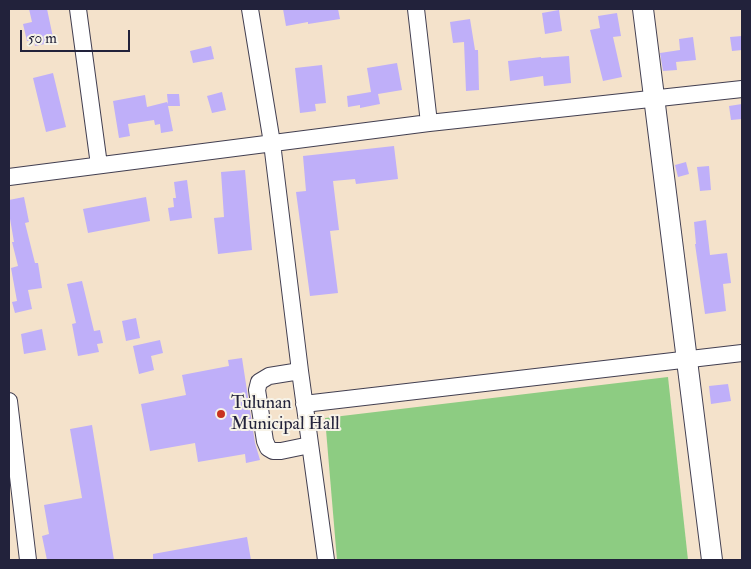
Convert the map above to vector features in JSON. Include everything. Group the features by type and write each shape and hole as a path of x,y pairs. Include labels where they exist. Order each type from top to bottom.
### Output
{"main road":[{"path":"642,9 712,560"}],"street":[{"path":"78,9 98,165"},
{"path":"250,9 272,143 304,404 326,560"},
{"path":"416,9 429,123"},
{"path":"9,177 429,123 742,89"},
{"path":"304,404 742,353"},
{"path":"300,371 269,376 259,382 257,390 268,448 273,452 310,446"},
{"path":"9,401 15,496 28,560"}],"green space":[{"path":"668,377 688,560 337,560 325,418"}],"building":[{"path":"29,9 47,9 54,42 35,46 34,40 27,41 23,24 32,22"},
{"path":"283,9 338,9 340,19 286,26"},
{"path":"559,10 562,31 545,34 542,13"},
{"path":"617,13 621,36 613,37 622,77 603,81 590,30 600,28 598,16"},
{"path":"470,19 475,50 478,50 479,90 466,91 464,42 453,43 450,22"},
{"path":"742,36 742,50 732,51 730,37"},
{"path":"693,37 696,60 676,62 677,70 663,71 660,53 680,50 679,39"},
{"path":"211,46 214,59 193,63 190,51"},
{"path":"569,56 571,83 544,86 543,76 510,81 508,61"},
{"path":"397,63 402,90 378,94 380,104 360,108 360,105 348,107 347,96 371,92 367,68"},
{"path":"322,65 326,103 315,104 316,111 300,113 295,68"},
{"path":"53,73 66,127 46,132 33,78"},
{"path":"222,92 226,110 212,113 207,96"},
{"path":"167,94 179,94 180,106 168,106 173,131 161,133 160,124 155,125 154,120 128,124 130,136 119,138 113,101 145,95 147,107 167,102 168,104"},
{"path":"742,104 742,119 731,120 729,106"},
{"path":"394,146 398,179 356,184 355,179 333,181 339,230 330,231 338,293 310,296 296,192 306,191 303,156"},
{"path":"686,162 689,174 678,177 675,165"},
{"path":"709,166 711,190 700,191 697,167"},
{"path":"245,170 252,250 218,254 214,218 224,217 221,172"},
{"path":"187,180 192,218 170,221 168,208 174,207 173,198 176,198 174,182"},
{"path":"24,197 29,222 25,223 35,263 38,263 42,288 28,290 32,309 15,313 12,302 17,301 11,268 18,266 12,242 14,242 9,213 9,200"},
{"path":"146,197 150,221 88,233 83,209"},
{"path":"706,220 710,255 727,253 731,283 723,284 726,311 705,314 695,244 694,222"},
{"path":"82,281 94,331 100,330 103,343 97,344 99,352 78,356 72,324 76,323 67,284"},
{"path":"136,318 140,338 126,341 122,321"},
{"path":"42,329 46,350 24,354 21,334"},
{"path":"160,340 163,353 151,356 154,370 139,374 133,346"},
{"name":"Tulunan Municipal Hall","path":"242,358 255,443 260,460 246,463 245,454 198,462 195,443 150,451 141,404 186,395 182,375 229,366 228,360"},
{"path":"728,384 731,401 711,404 709,386"},
{"path":"92,425 114,560 47,560 42,536 49,534 44,505 82,498 70,429"},
{"path":"247,537 251,560 153,560 153,554"}],"place":[{"name":"Tulunan Municipal Hall","path":"221,414"}]}
